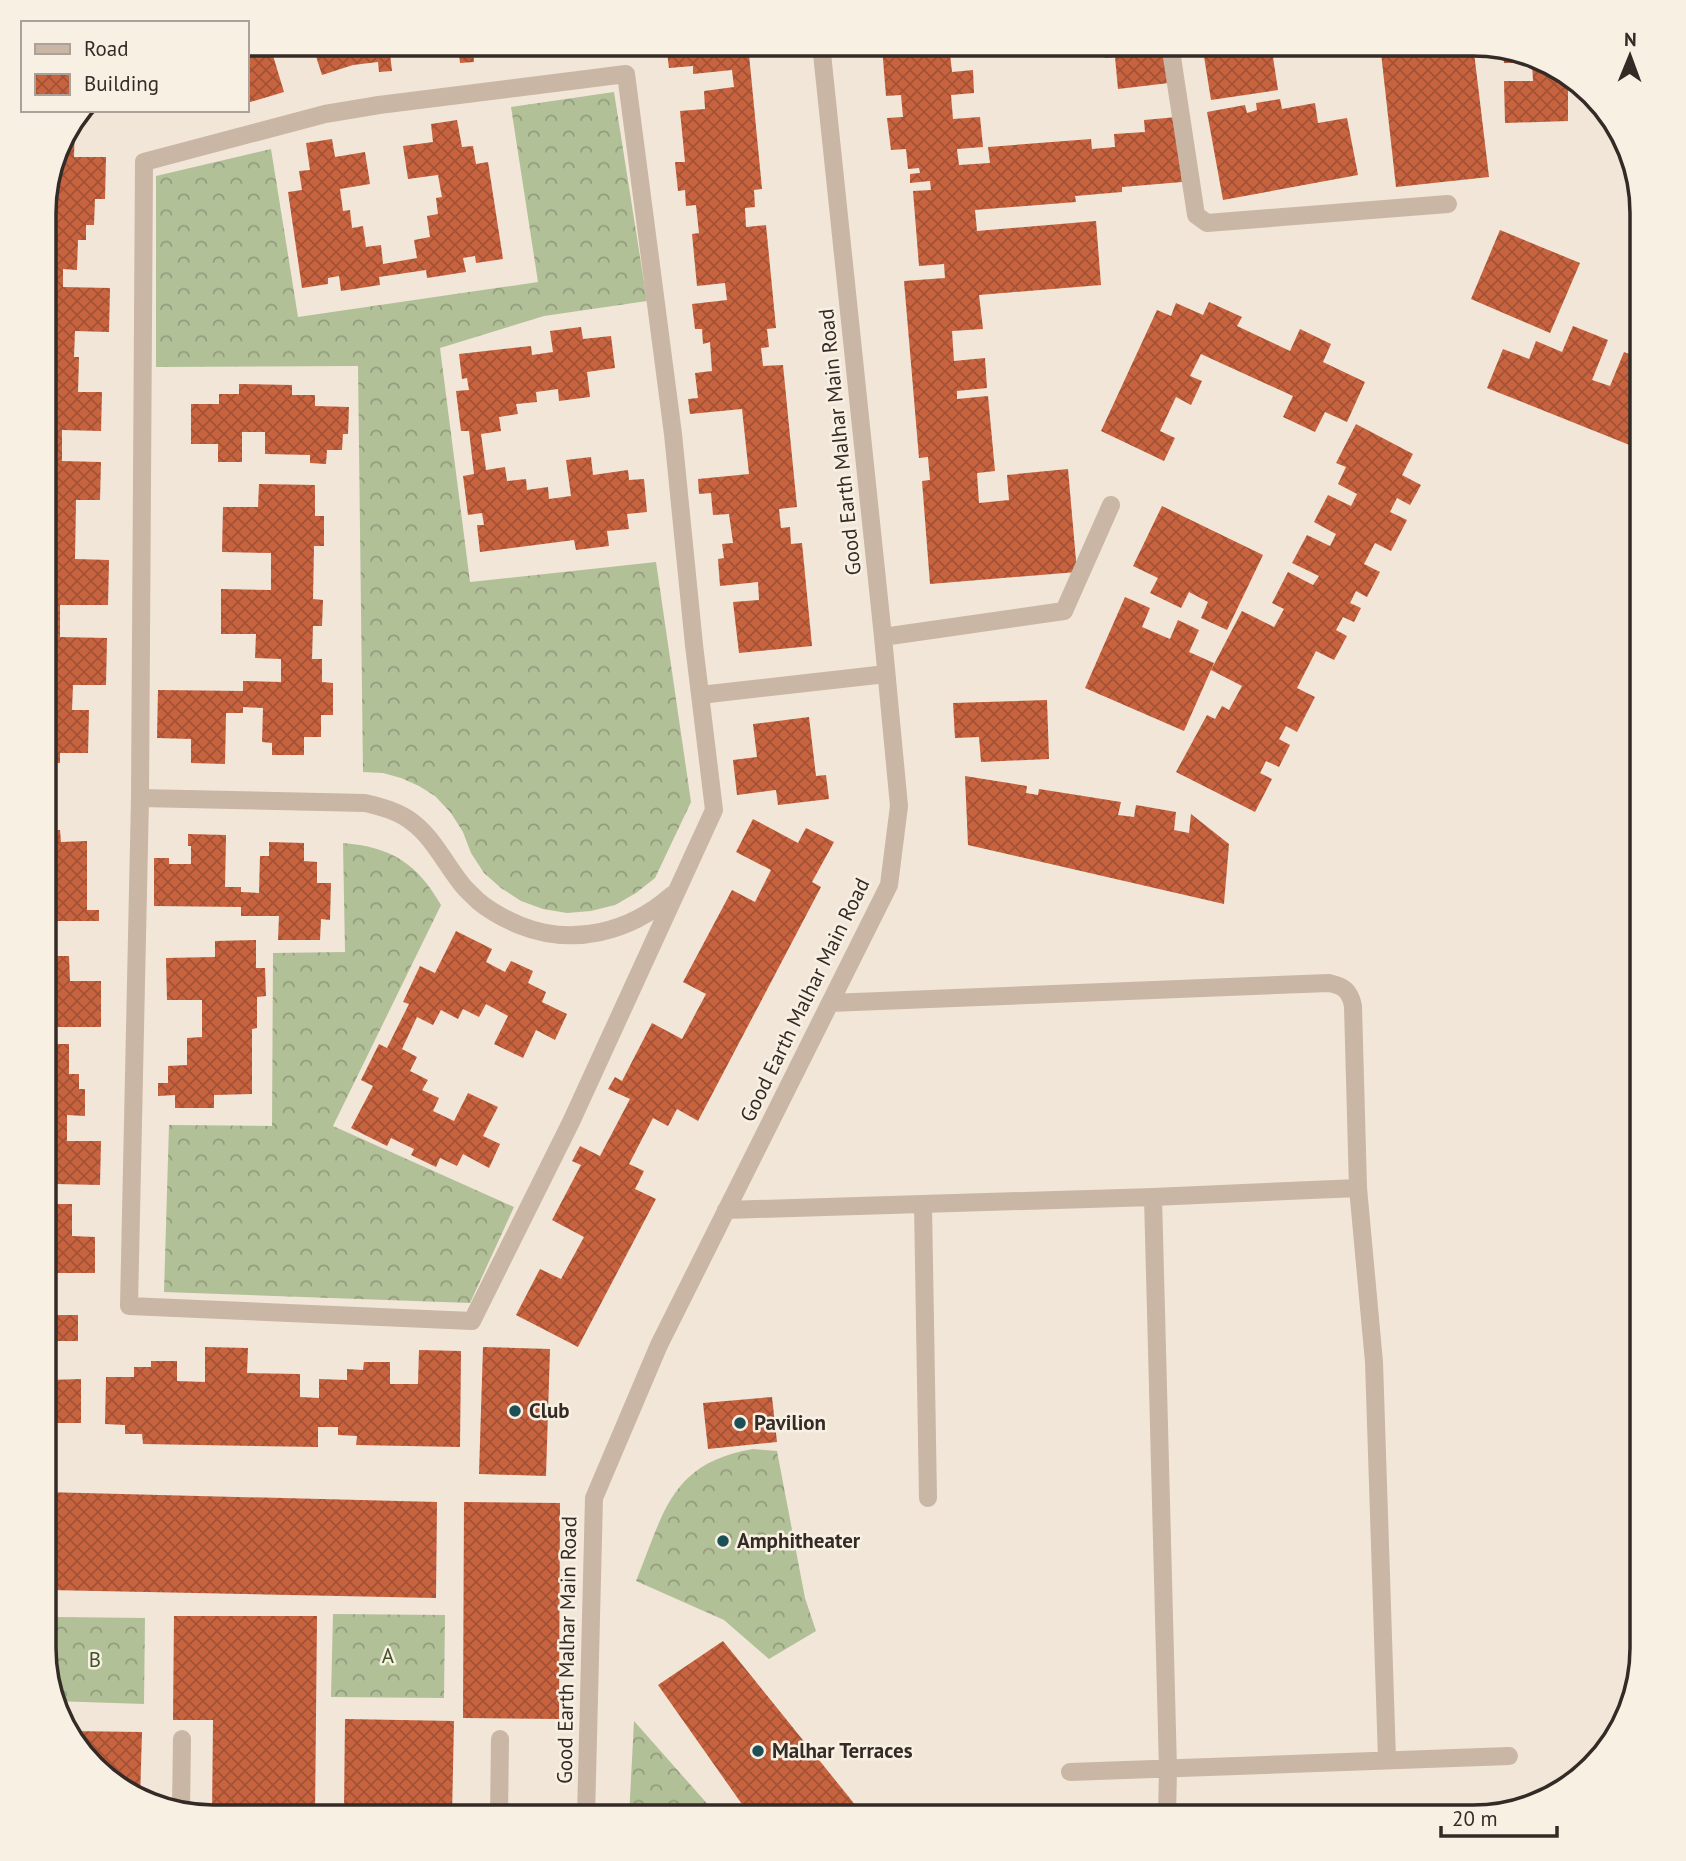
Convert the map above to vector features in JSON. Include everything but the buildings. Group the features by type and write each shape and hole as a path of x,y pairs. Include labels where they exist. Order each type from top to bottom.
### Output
{"street":[{"name":"Good Earth Malhar Main Road","path":"586,1805 594,1498 659,1345 889,885 899,806 822,56"},
{"path":"1172,56 1196,215 1207,223 1448,204"},
{"path":"626,74 673,434 714,810 571,1122 472,1321 129,1307 140,798 144,162 325,114 626,74"},
{"path":"883,637 1064,611 1111,505"},
{"path":"700,695 887,674"},
{"path":"140,798 365,803 386,808 421,829 461,883 481,904 523,927 561,936 612,930 636,921 658,907 677,890"},
{"path":"830,1003 1329,983 1338,985 1351,996 1358,1188 1374,1362 1387,1759"},
{"path":"726,1210 1358,1188"},
{"path":"1153,1197 1167,1805"},
{"path":"923,1205 928,1498"},
{"path":"181,1802 182,1739"},
{"path":"499,1805 500,1739"},
{"path":"1070,1772 1509,1756"}],"green space":[{"path":"614,92 647,301 544,316 440,348 470,582 656,562 691,802 655,878 615,905 567,913 543,909 521,901 484,873 451,813 435,796 401,778 383,773 363,772 358,366 156,367 156,176 271,149 298,317 538,282 511,107"},
{"path":"343,843 375,848 401,860 422,878 441,905 333,1126 514,1207 470,1303 164,1292 169,1125 272,1126 273,953 345,952"},
{"name":"Amphitheater","path":"753,1449 777,1451 805,1598 816,1631 769,1659 724,1620 636,1581 663,1513 687,1479 704,1466 725,1456"},
{"name":"A","path":"333,1614 445,1615 444,1698 331,1697"},
{"name":"B","path":"57,1617 145,1618 144,1704 65,1701 57,1668"},
{"path":"634,1721 708,1805 630,1805"}],"place":[{"name":"Club","path":"515,1411"},
{"name":"Pavilion","path":"740,1423"},
{"name":"Amphitheater","path":"723,1541"},
{"name":"Malhar Terraces","path":"758,1751"}]}
